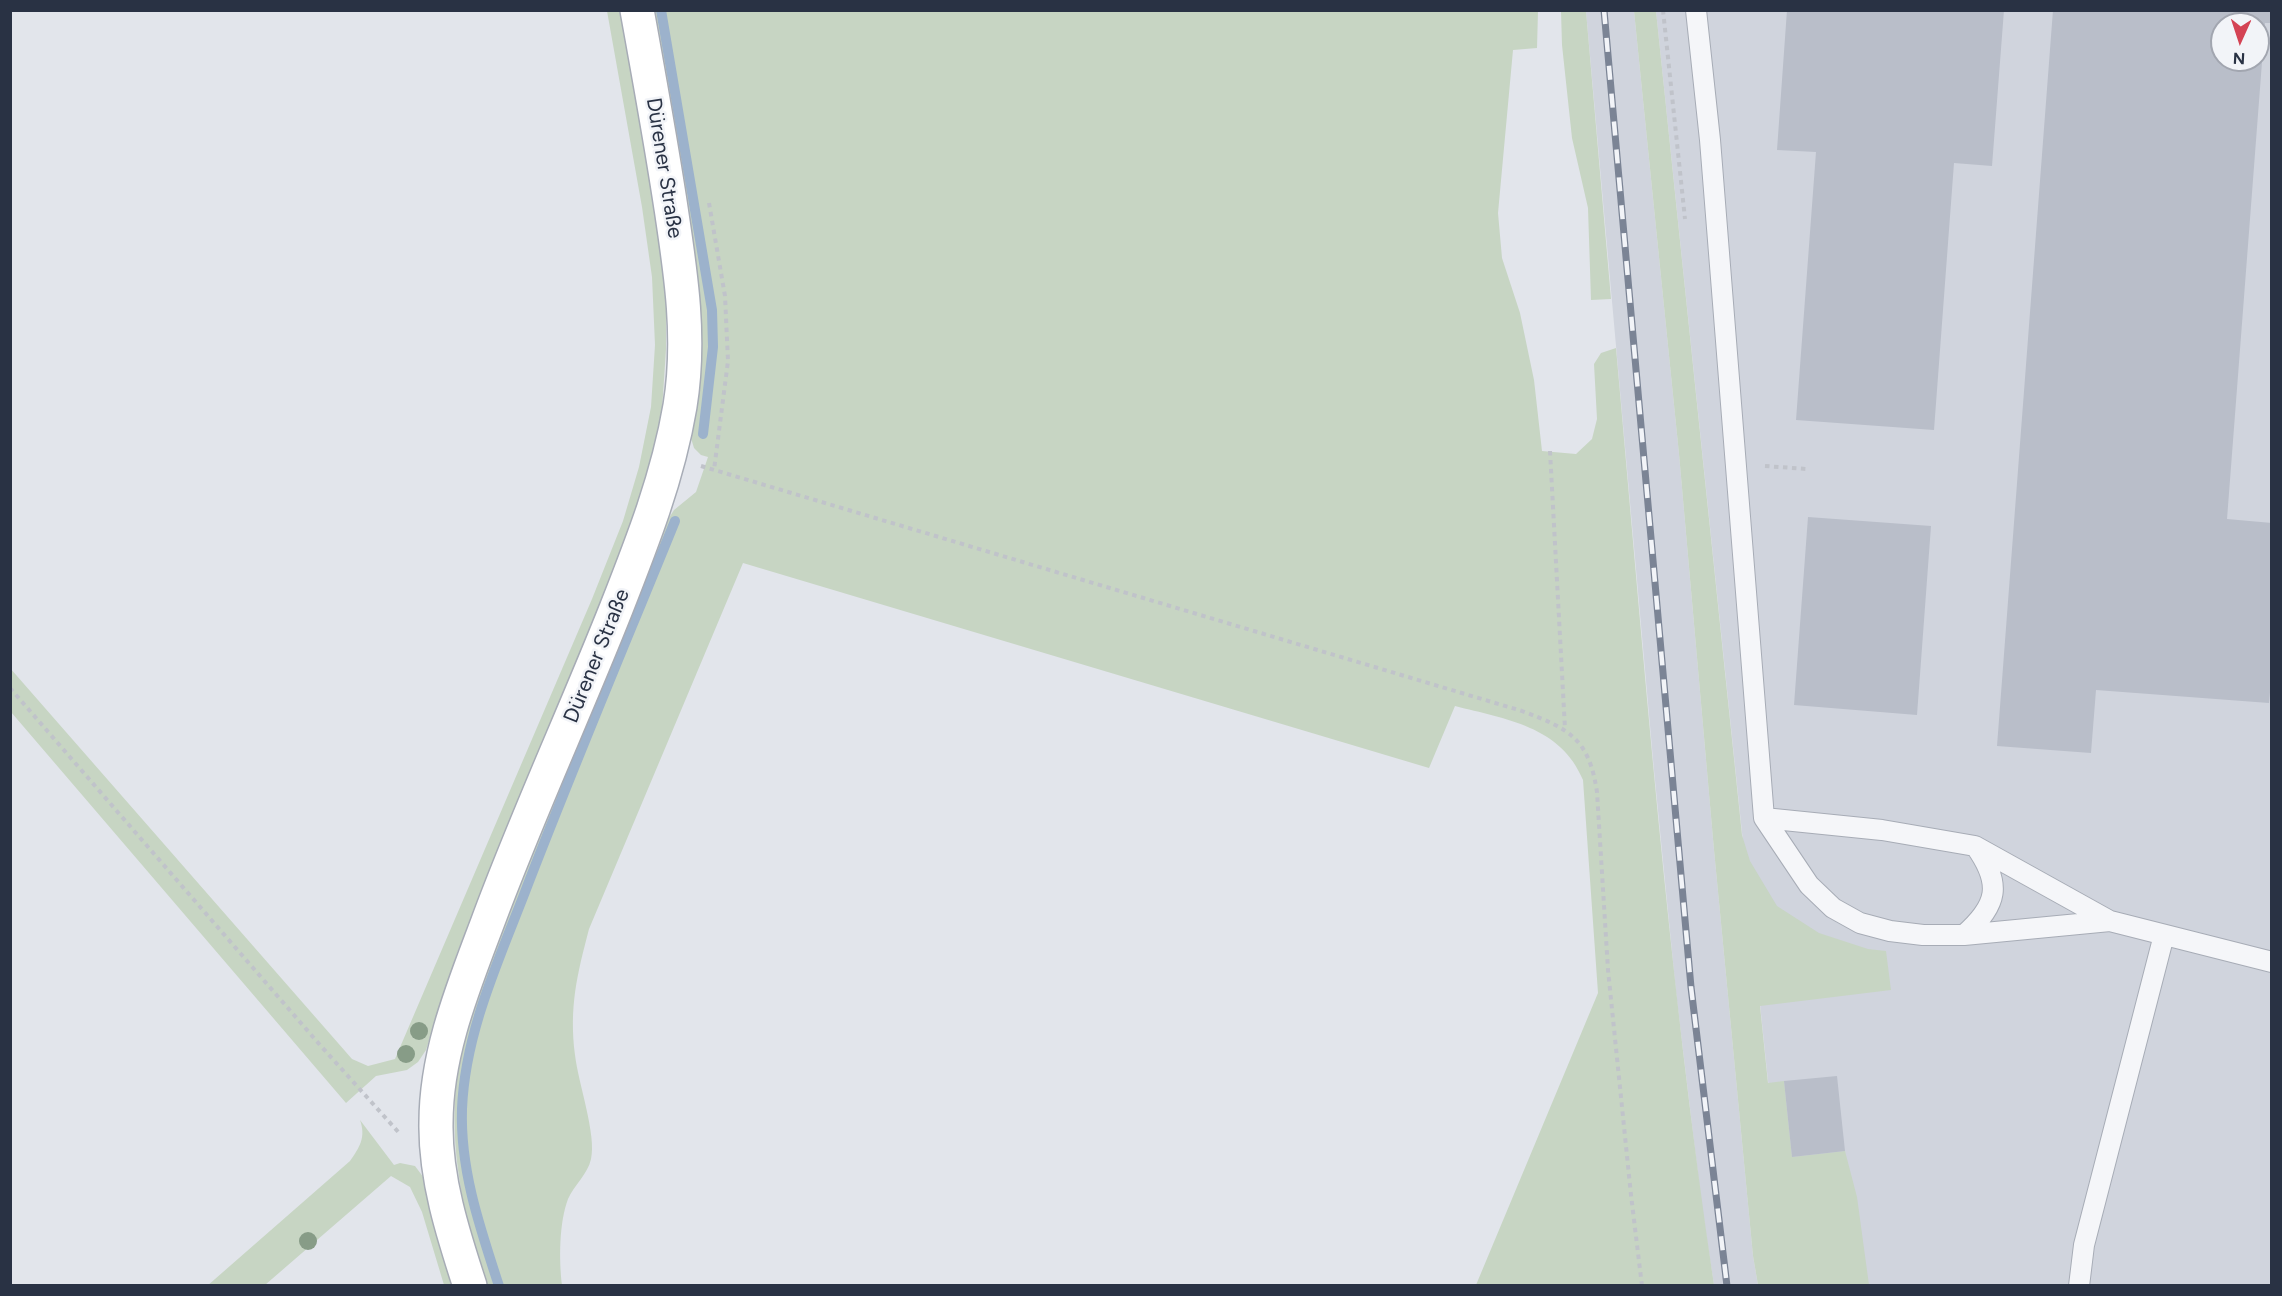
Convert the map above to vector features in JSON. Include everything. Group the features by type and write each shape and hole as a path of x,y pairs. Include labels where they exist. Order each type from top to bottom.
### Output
{"street":[{"name":"Dürener Straße","path":"470,1286 450,1220 438,1155 436,1124 446,1046 457,1004 500,888 647,532 669,456 683,385 686,330 679,259 637,10"}],"lane":[{"path":"1696,10 1710,140 1764,818 1809,885 1833,908 1860,922 1890,931 1923,935 1964,934 2110,921"},
{"path":"1764,818 1882,830 1975,846 2110,921 2271,962"},
{"path":"1964,934 1986,914 1992,898 1994,881 1988,864 1975,846"},
{"path":"2079,1286 2084,1245 2164,935"}],"path":[{"path":"1550,451 1565,729"},
{"path":"714,470 1522,711 1565,729 1581,745 1588,756 1598,792 1608,970 1630,1195 1642,1286"},
{"path":"10,687 312,1036 402,1136"}],"shaded area":[{"path":"1586,11 1634,11 1679,454 1753,1256 1758,1285 1714,1285 1702,1208 1676,992 1654,770"},
{"path":"1656,11 2271,11 2271,1285 1792,1285 1785,1243"}],"green space":[{"path":"607,11 622,11 661,245 666,293 666,349 662,410 656,448 622,555 457,953 426,1050 418,1062 407,1070 376,1076 346,1103 11,712 10,668 352,1059 368,1066 395,1059 592,599 623,521 639,467 651,407 655,345 652,277 642,207"},
{"path":"652,11 1538,11 1537,48 1513,50 1498,213 1502,258 1520,313 1534,380 1542,451 1576,454 1592,439 1597,419 1594,364 1601,353 1616,348 1670,935 1714,1285 1476,1285 1598,993 1583,780 1561,747 1546,736 1512,721 1455,706 1429,768 743,563 589,929 575,991 573,1038 592,1149 589,1164 568,1199 565,1209 560,1242 562,1285 486,1286 465,1209 456,1156 457,1076 470,1016 489,957 669,518 674,510 696,492 708,457 701,455 694,448 690,435 701,364 701,321 695,267"},
{"path":"1561,11 1586,11 1611,299 1591,300 1588,208 1572,138 1562,45"},
{"path":"1634,11 1656,11 1742,835 1750,861 1777,906 1819,933 1868,949 1886,951 1891,990 1760,1006 1768,1083 1784,1081 1792,1157 1845,1151 1857,1197 1869,1285 1758,1285 1753,1256 1679,454"},
{"path":"360,1120 394,1165 400,1163 415,1166 424,1178 452,1285 444,1285 422,1212 410,1187 391,1176 265,1285 207,1286 350,1161 361,1142"}],"building":[{"path":"1787,10 2004,10 1992,166 1954,163 1934,430 1796,420 1816,152 1777,150"},
{"path":"2053,10 2272,10 2272,23 2270,23 2270,12 2210,12 2210,72 2261,72 2227,519 2272,523 2272,670 2269,703 2096,690 2091,753 1997,746"},
{"path":"1808,517 1931,526 1917,715 1794,705"},
{"path":"1837,1076 1845,1151 1792,1157 1784,1081"}],"waterway":[{"path":"661,10 712,310 713,347 703,434"},
{"path":"499,1286 473,1199 464,1154 462,1109 469,1053 484,998 504,945 675,521"}],"railway":[{"path":"1604,10 1691,987 1727,1286"}]}
